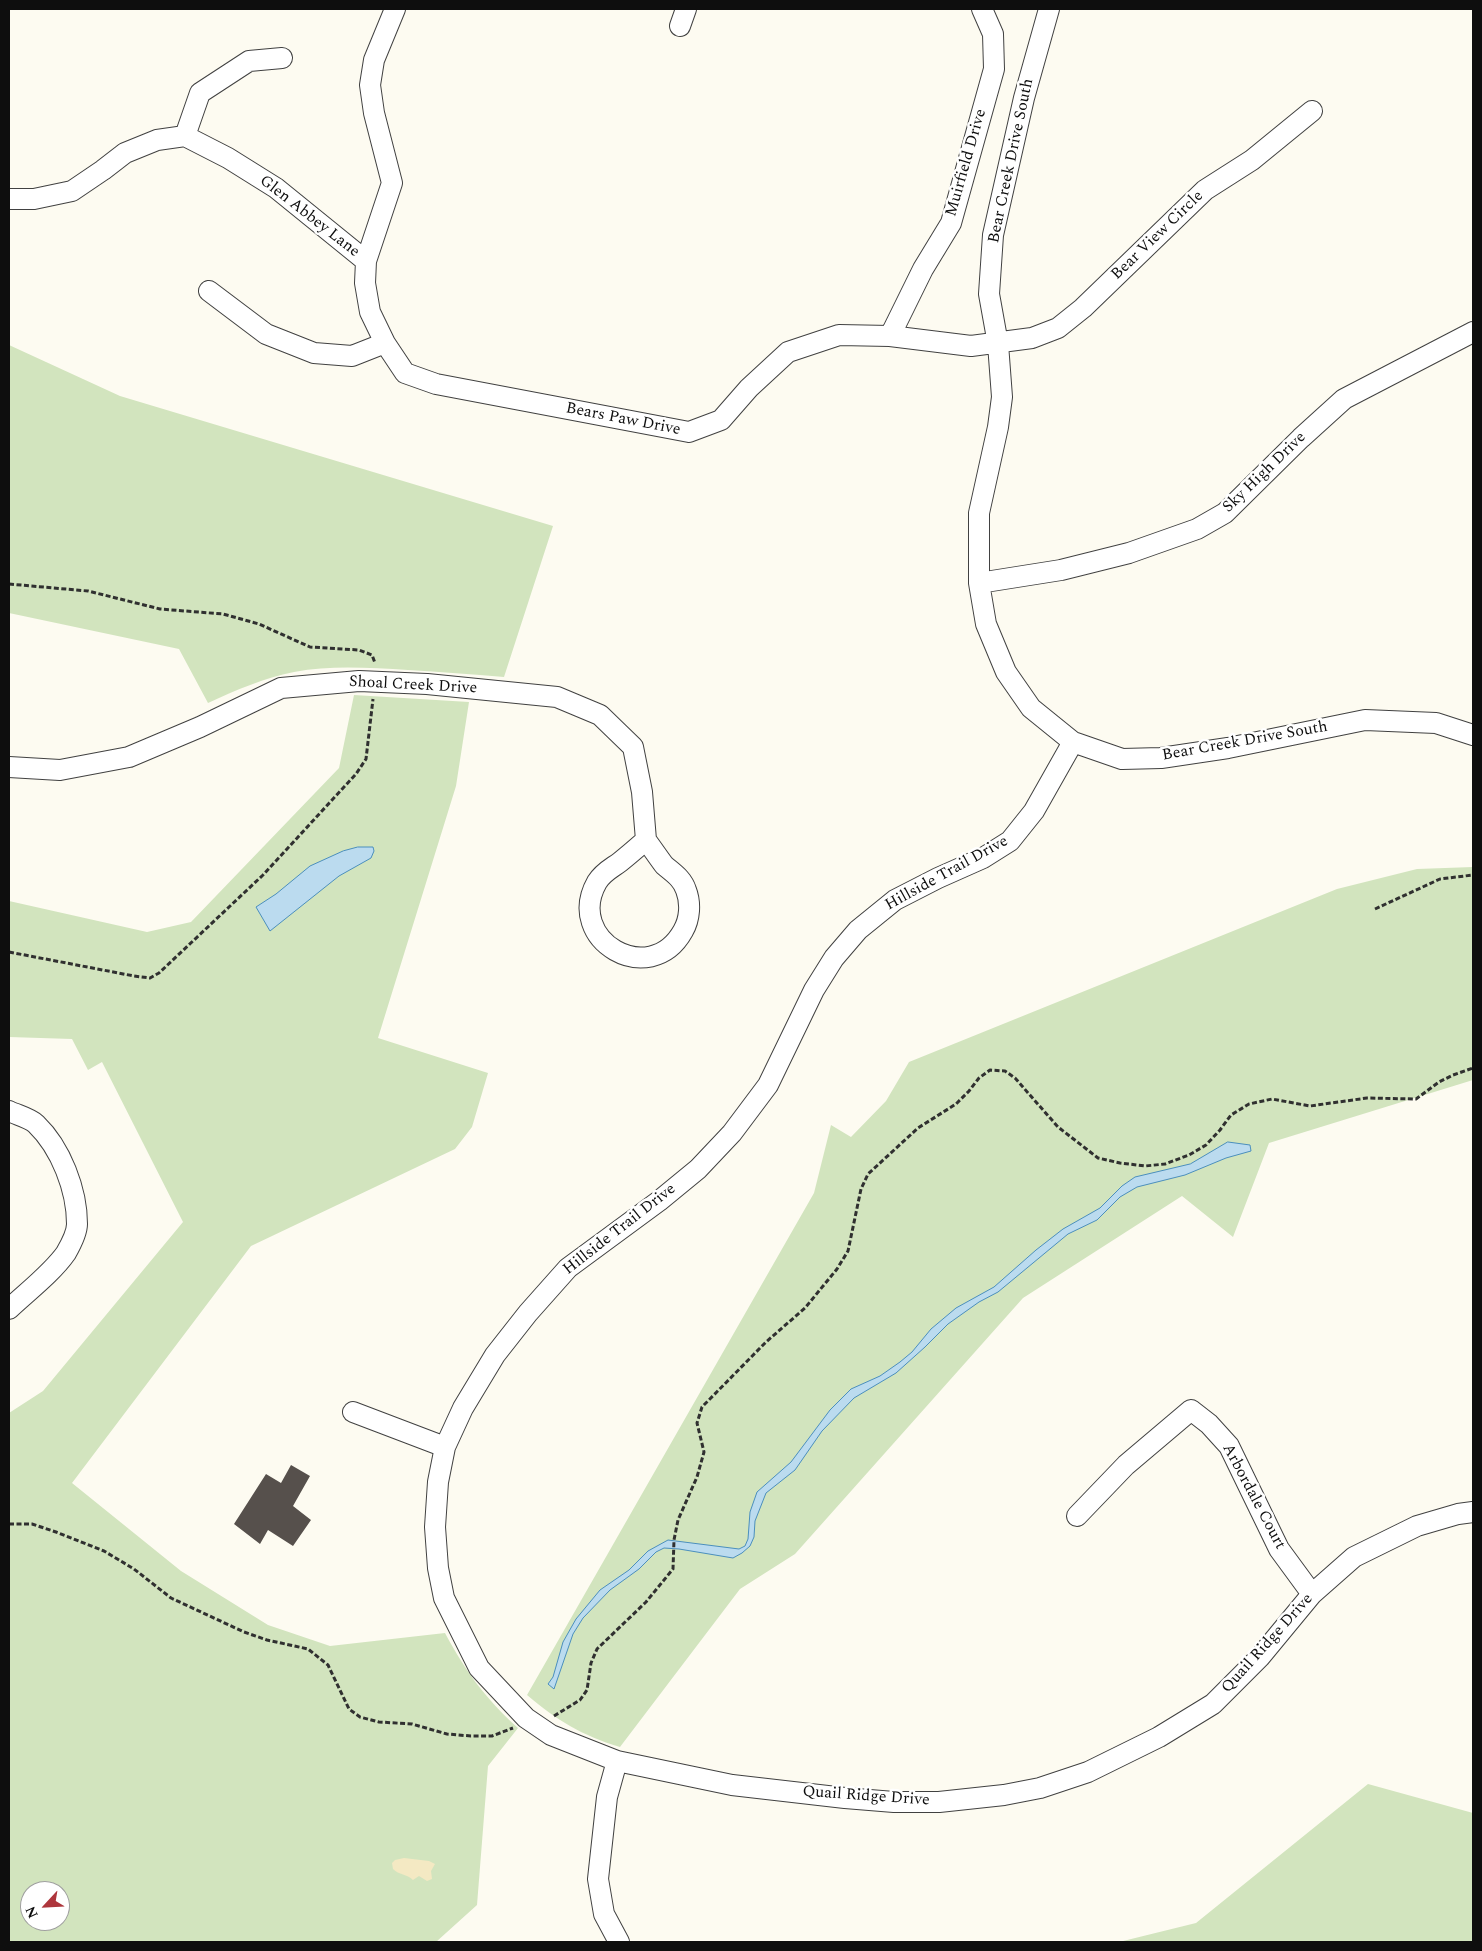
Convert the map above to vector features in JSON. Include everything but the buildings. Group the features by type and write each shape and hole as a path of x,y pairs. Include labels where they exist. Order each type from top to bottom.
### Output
{"street":[{"path":"209,291 266,334 314,353 352,356 385,343 370,312 365,283 366,262 392,183 374,113 370,85 374,60 395,9"},
{"name":"Muirfield Drive","path":"890,336 923,269 951,223 994,69 993,34 982,9"},
{"name":"Bear Creek Drive South","path":"1049,9 1024,98 993,234 989,294 998,344 1002,397 998,427 979,513 979,583 986,624 1006,672 1031,708 1073,742 1122,758 1161,758 1228,748 1365,720 1436,723 1473,735"},
{"path":"9,199 34,199 72,191 125,153 157,140 185,136 200,93 249,61 282,58"},
{"name":"Bear View Circle","path":"998,344 1032,338 1058,328 1083,308 1205,190 1252,160 1312,111"},
{"name":"Glen Abbey Lane","path":"185,136 228,158 276,188 366,262"},
{"name":"Sky High Drive","path":"979,583 1061,570 1130,553 1197,529 1226,513 1301,438 1344,399 1473,332"},
{"name":"Bears Paw Drive","path":"385,343 405,373 436,384 689,432 721,420 749,388 788,352 839,335 890,336 971,346 998,344"},
{"name":"Shoal Creek Drive","path":"9,766 60,770 129,757 200,727 281,688 374,681 427,684 557,697 600,715 633,747 642,792 646,840"},
{"name":"Hillside Trail Drive","path":"617,1761 551,1735 531,1722 507,1700 479,1668 444,1598 438,1568 435,1526 438,1482 446,1447 463,1408 495,1355 528,1313 568,1268 698,1169 732,1133 768,1086 814,990 834,958 858,930 895,900 983,858 1010,841 1034,811 1073,742"},
{"path":"646,840 664,864 678,876 686,891 690,908 687,925 678,940 665,951 649,957 632,957 615,951 602,940 593,925 590,908 592,894 598,880 646,840"},
{"path":"9,1111 35,1123 53,1144 67,1172 77,1226 66,1252 9,1309"},
{"name":"Arbordale Court","path":"1077,1516 1126,1465 1191,1410 1209,1424 1229,1446 1279,1549 1312,1594"},
{"path":"353,1412 446,1447"},
{"name":"Quail Ridge Drive","path":"617,1761 732,1784 894,1802 939,1802 1004,1795 1040,1788 1088,1772 1150,1742 1213,1704 1260,1657 1312,1594 1354,1557 1417,1526 1458,1514 1473,1512"},
{"path":"617,1761 608,1797 598,1879 604,1914 619,1942"}],"path":[{"path":"9,584 88,591 160,609 223,614 259,624 295,642 310,647 359,650 372,655 376,666 366,759 356,774 263,875 159,972 150,978 134,976 9,952"},
{"path":"1375,909 1440,879 1473,875"},
{"path":"9,1524 32,1524 104,1552 134,1569 171,1598 244,1632 267,1640 308,1649 328,1665 349,1709 360,1717 379,1722 412,1724 447,1734 492,1736 554,1716 580,1700 587,1690 591,1663 597,1649 646,1602 673,1569 674,1538 683,1507 697,1477 704,1452 698,1422 702,1407 766,1342 805,1308 837,1270 848,1251 860,1189 868,1174 918,1128 956,1104 979,1078 990,1070 1004,1071 1015,1078 1058,1127 1098,1158 1120,1164 1145,1166 1165,1164 1189,1155 1206,1145 1231,1115 1249,1104 1272,1099 1310,1106 1367,1098 1416,1099 1439,1082 1473,1068"}],"green space":[{"path":"9,345 120,396 553,526 504,677 380,668 322,668 294,672 261,681 208,703 179,649 9,613"},
{"path":"354,695 469,702 456,786 378,1038 488,1073 472,1127 455,1149 251,1246 72,1483 181,1571 268,1625 330,1646 445,1633 477,1684 518,1728 488,1766 477,1905 436,1942 9,1942 9,1413 43,1391 183,1222 102,1062 88,1070 72,1039 9,1037 9,901 147,932 191,922 339,768"},
{"path":"1473,867 1473,1080 1269,1143 1233,1237 1182,1196 1023,1298 795,1554 740,1589 620,1747 570,1726 527,1695 814,1193 831,1125 851,1137 886,1101 909,1062 1337,889 1417,869"},
{"path":"1368,1784 1473,1813 1473,1942 1119,1942 1196,1923"}],"sand":[{"path":"404,1858 429,1861 435,1864 431,1871 432,1879 427,1881 419,1876 413,1880 395,1871 392,1863 395,1860"}],"water":[{"path":"358,847 373,847 374,851 371,858 339,876 270,931 256,907 276,894 310,866 343,851"},
{"path":"1228,1142 1250,1145 1251,1151 1226,1158 1185,1175 1137,1187 1120,1197 1097,1220 1068,1234 998,1292 979,1302 948,1324 896,1373 854,1398 822,1431 795,1470 766,1493 755,1521 754,1537 750,1546 742,1553 733,1558 679,1549 664,1548 656,1552 639,1569 610,1590 583,1618 573,1634 554,1689 548,1684 553,1677 563,1642 576,1619 600,1590 629,1570 648,1551 668,1540 739,1549 745,1546 748,1539 750,1512 757,1492 791,1462 830,1410 851,1389 880,1376 900,1362 912,1352 931,1329 956,1308 994,1287 1036,1250 1063,1229 1100,1208 1122,1186 1135,1177 1190,1164"}]}
